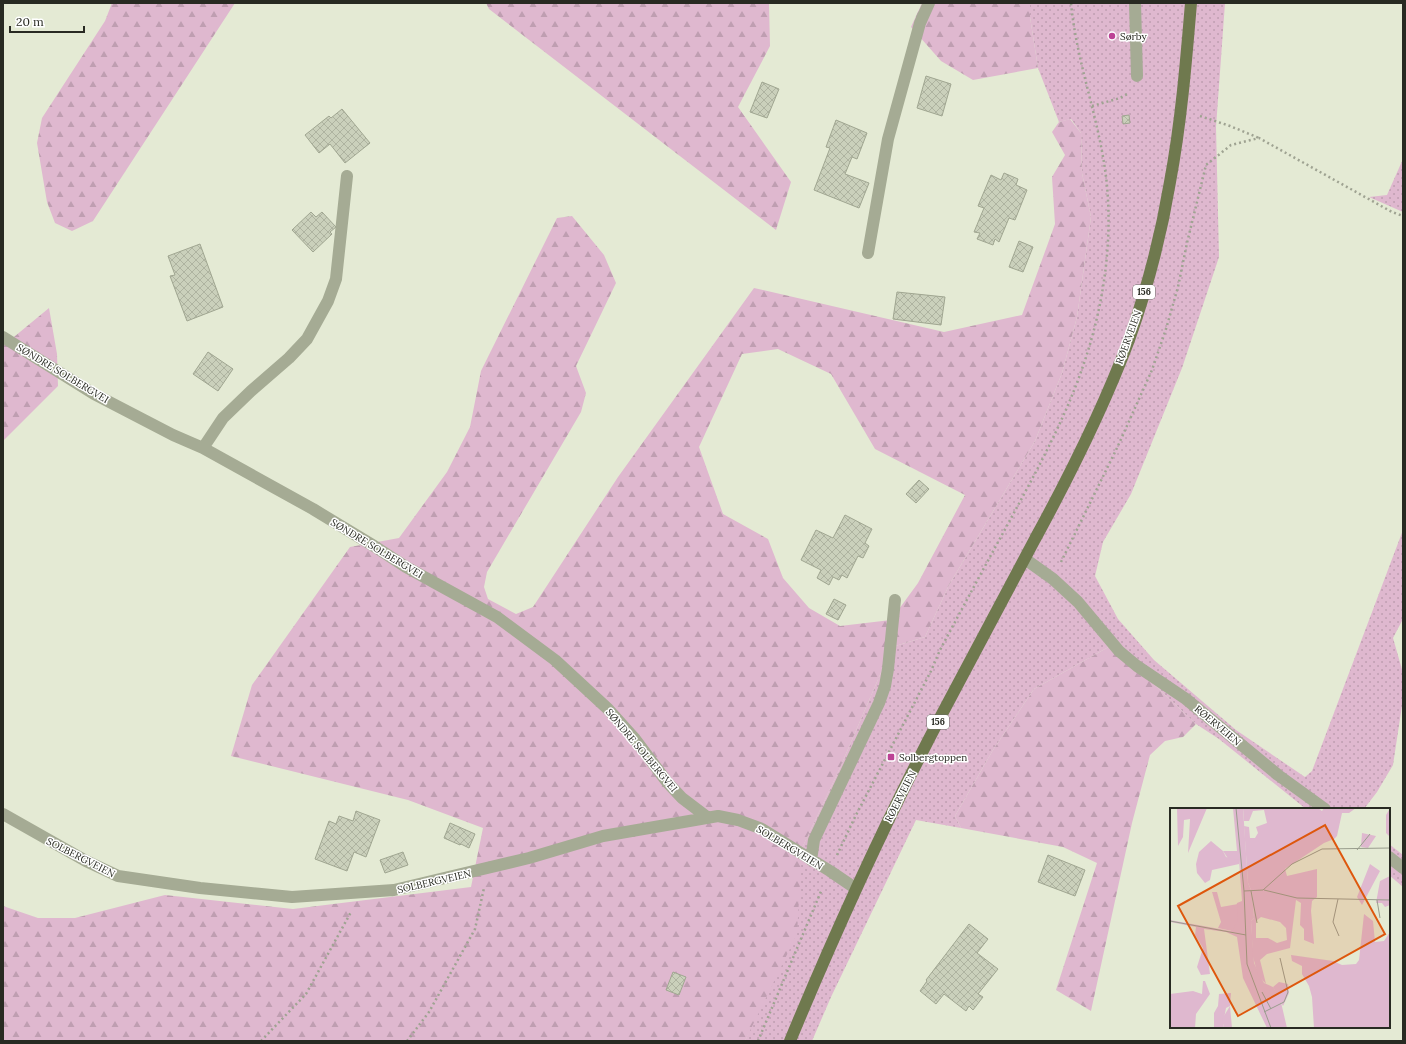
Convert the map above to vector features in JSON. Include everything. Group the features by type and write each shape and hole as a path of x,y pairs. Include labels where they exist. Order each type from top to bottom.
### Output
{"main road":[{"name":"RØERVEIEN","path":"790,1041 855,888 905,786 1070,475 1102,407 1129,339 1154,258 1174,161 1191,3"}],"street":[{"path":"868,253 888,139 920,23 929,3"},
{"path":"1135,3 1137,76"},
{"path":"203,448 223,418 307,339 328,301 336,279 347,176"},
{"name":"SØNDRE SOLBERGVEI","path":"3,337 94,394 203,448 313,509 406,567 497,617 556,660 608,709 635,740 667,782 682,798 707,817"},
{"name":"RØERVEIEN","path":"1025,559 1053,579 1078,602 1119,651 1137,666 1186,699 1278,775 1324,808"},
{"path":"811,860 814,840 879,703 885,686 895,600"},
{"name":"SOLBERGVEIEN","path":"3,814 118,876 200,888 292,897 394,890 529,858 603,836 718,816 750,824 762,829 855,888"},
{"path":"1390,858 1403,868"}],"path":[{"path":"758,1041 830,871 855,817 940,650 1040,464 1082,370 1096,325 1101,300 1109,225 1106,176 1092,106 1078,52 1071,3"},
{"path":"1092,106 1120,98 1129,92 1134,86 1137,76"},
{"path":"1200,116 1259,138 1392,212 1403,216"},
{"path":"1053,579 1117,448 1152,370 1178,287 1206,165 1231,145 1259,138"},
{"path":"407,1041 429,1012 475,929 488,868"},
{"path":"261,1041 306,994 362,892"}],"green space":[{"path":"112,3 235,3 93,221 72,231 55,223 47,202 37,143 42,118 105,21"},
{"path":"486,3 769,3 770,46 738,107 791,182 776,230 489,9"},
{"path":"922,3 1030,3 1030,17 1038,68 973,80 941,61 911,27"},
{"path":"1030,3 1225,3 1216,127 1219,257 1182,368 1131,494 1103,542 1095,576 1118,619 1154,660 1236,730 1305,777 1312,771 1403,530 1403,619 1393,638 1403,673 1403,699 1393,765 1377,792 1365,808 1305,808 1219,739 1196,724 1112,645 1034,689 993,750 955,816 961,828 916,820 831,997 812,1041 745,1041 750,1029 802,848 839,770 892,647 925,637 949,585 1035,441 1062,373 1077,317 1091,217 1082,173 1081,133 1071,119 1059,122 1038,68 1030,17"},
{"path":"1070,119 1081,133 1082,173 1091,217 1077,317 1062,373 1035,441 949,585 925,637 892,647 839,770 802,848 797,934 745,1041 3,1041 3,906 38,918 75,918 165,895 293,909 471,887 483,828 408,800 231,756 252,685 350,547 399,538 447,472 470,427 481,371 557,218 572,216 604,255 616,283 576,366 586,393 581,412 487,572 484,587 488,599 516,614 533,607 618,477 754,288 944,332 1022,315 1055,224 1052,177 1065,155 1052,132 1059,122","holes":["778,349 831,374 875,449 965,495 918,583 891,620 840,626 809,608 783,578 768,539 723,514 699,447 742,354"]},
{"path":"1403,159 1403,212 1369,197 1387,195"},
{"path":"49,308 57,354 58,386 3,441 3,346"},
{"path":"1112,645 1196,724 1183,737 1165,741 1150,755 1132,823 1091,1011 1056,990 1097,863 1063,847 961,828 955,816 993,750 1034,689"},
{"path":"1390,845 1403,855 1403,887 1390,876"}],"building":[{"path":"926,76 951,84 942,116 917,108"},
{"path":"762,82 779,89 767,118 750,112"},
{"path":"342,109 370,143 345,163 330,144 319,153 305,135 329,116 331,118"},
{"path":"1129,115 1130,123 1123,124 1122,116"},
{"path":"836,120 867,133 857,159 852,157 845,174 869,183 859,208 814,190 830,148 826,147"},
{"path":"1004,173 1018,179 1016,185 1027,190 1015,220 1009,218 999,242 995,239 993,245 977,239 980,233 974,232 984,208 978,206 991,175 1001,180"},
{"path":"311,212 316,217 322,212 336,227 330,232 332,234 313,252 292,230"},
{"path":"1019,241 1033,247 1023,272 1009,267"},
{"path":"200,244 223,307 187,321 170,276 175,275 168,256"},
{"path":"897,292 945,297 941,325 893,319"},
{"path":"208,352 233,369 218,391 193,374"},
{"path":"919,480 929,489 916,503 906,494"},
{"path":"845,515 872,529 865,543 869,546 863,558 858,556 847,578 842,575 839,580 833,577 829,585 817,578 821,570 801,560 816,530 833,538"},
{"path":"834,599 846,605 838,620 826,614"},
{"path":"356,811 380,820 366,857 354,852 347,871 315,859 329,821 336,824 339,816 353,821"},
{"path":"450,823 475,834 469,848 444,838"},
{"path":"403,852 408,865 385,873 380,860"},
{"path":"1048,855 1085,870 1075,896 1038,882"},
{"path":"969,924 988,939 977,953 998,969 978,994 983,997 973,1010 969,1006 966,1011 944,994 936,1004 920,991 927,981 926,980"},
{"path":"673,972 686,977 679,995 666,990"}],"place":[{"name":"Sørby","path":"1112,36"},
{"name":"Solbergtoppen","path":"891,757"}]}
